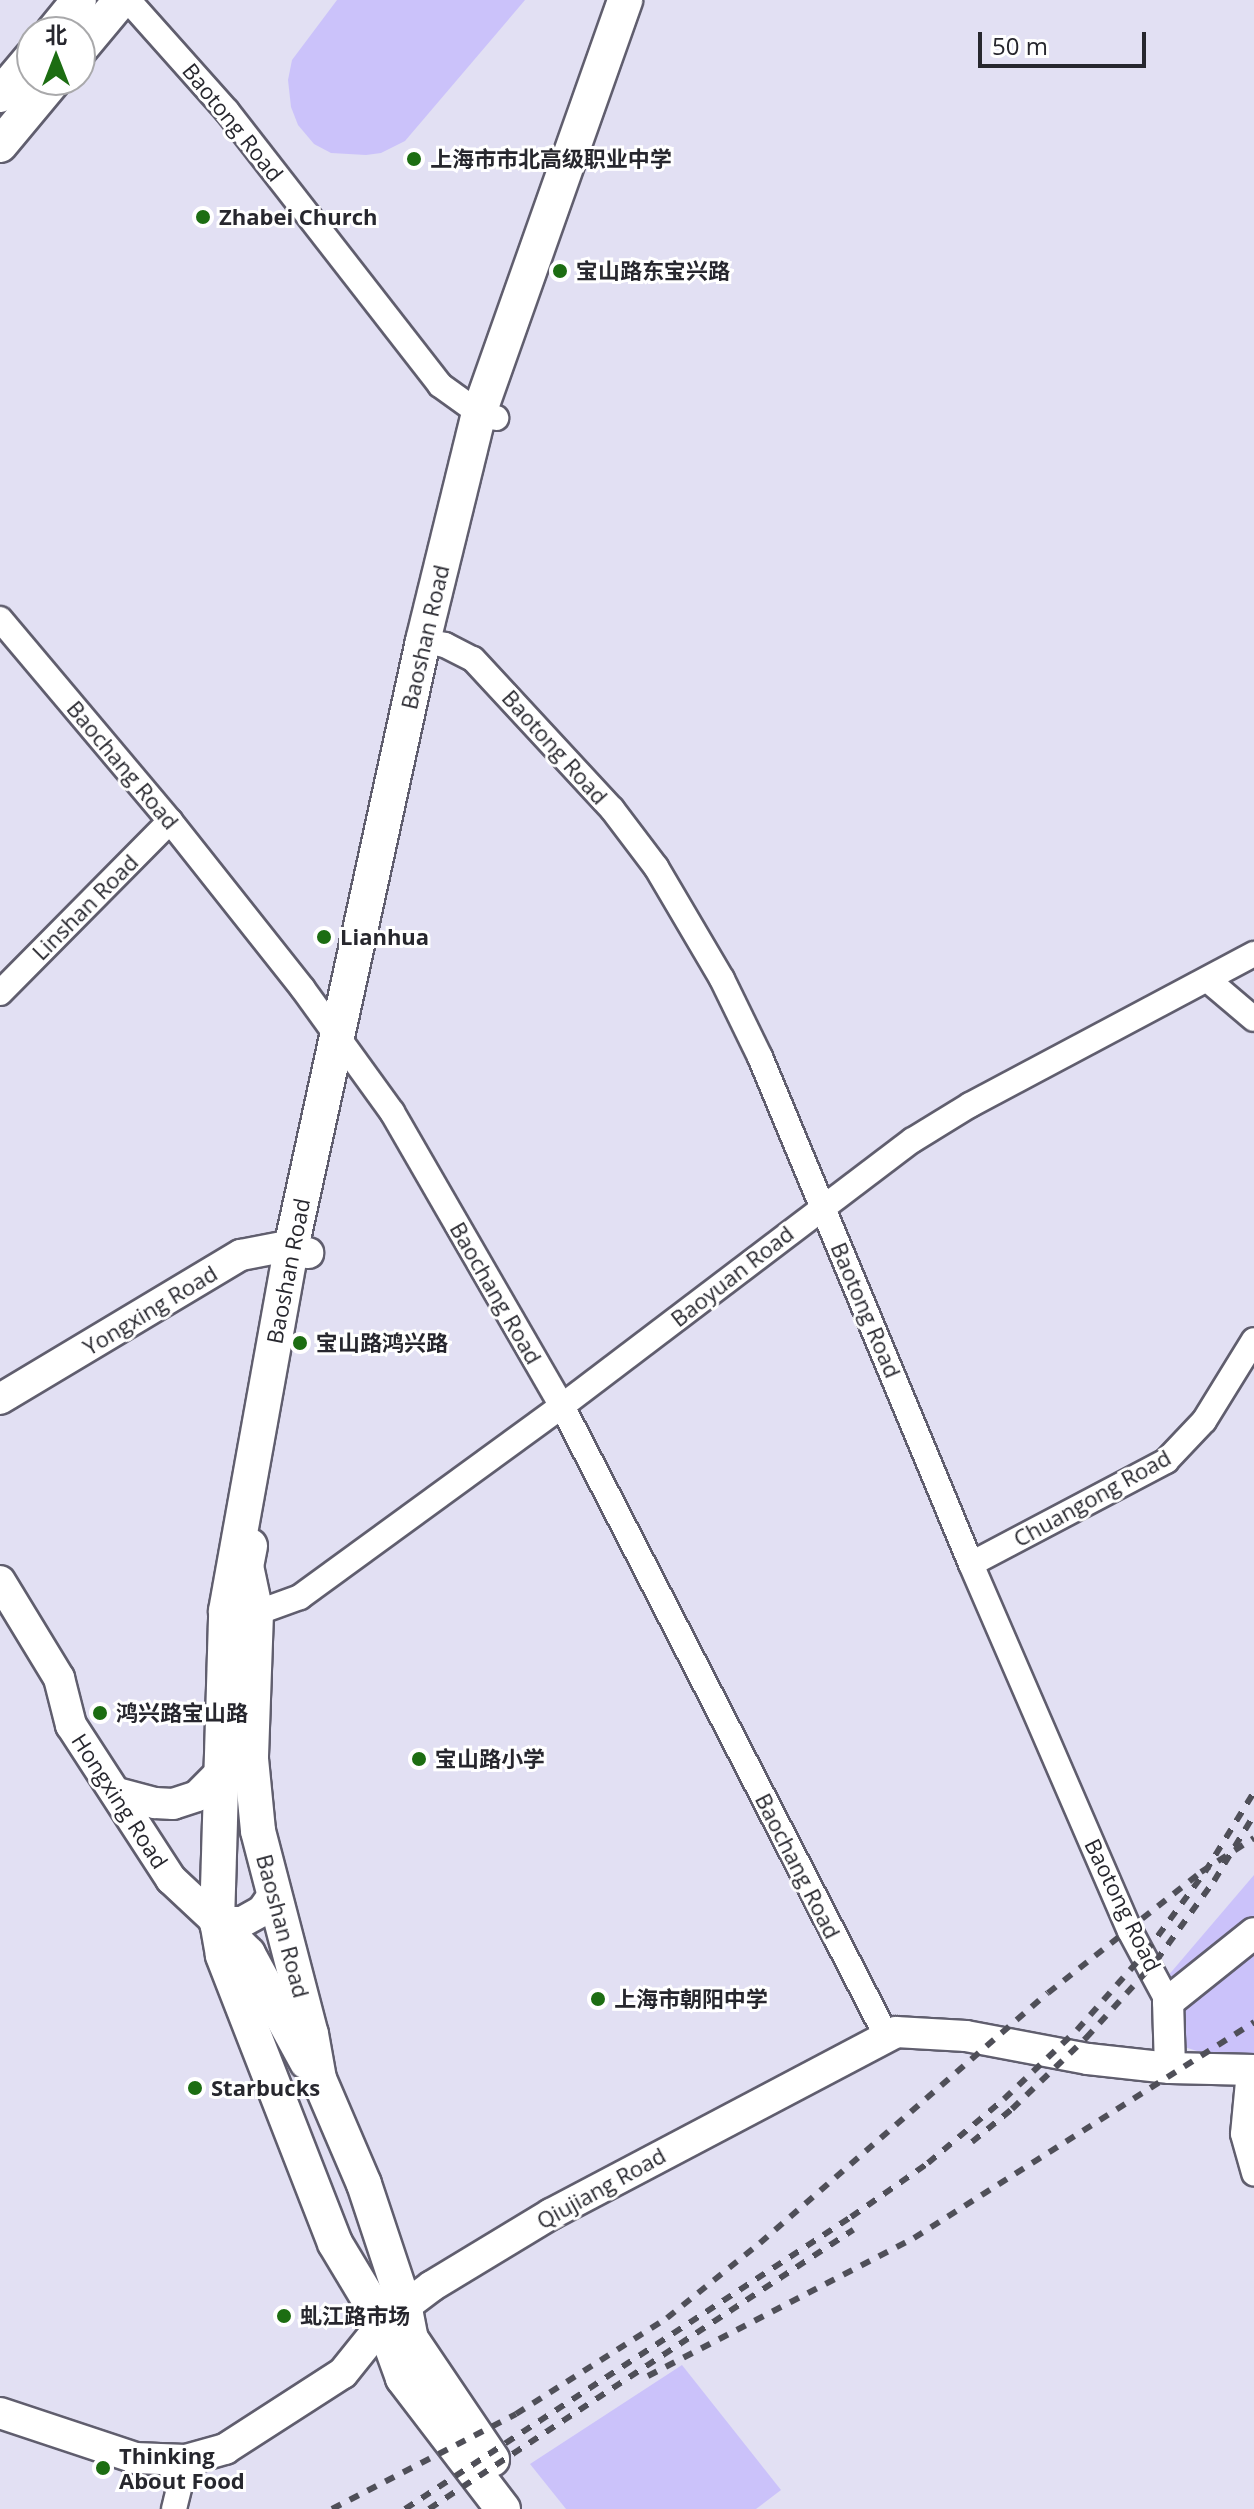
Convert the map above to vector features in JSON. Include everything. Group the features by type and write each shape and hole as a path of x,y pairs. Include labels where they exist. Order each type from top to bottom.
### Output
{"main road":[{"path":"66,16 79,0"},
{"path":"96,30 121,0"},
{"name":"Baoshan Road","path":"526,2509 394,2314 335,2243 223,1955 217,1922 221,1772 246,1566 299,1250 347,1049 434,643 488,416 625,0"},
{"name":"Baoshan Road","path":"488,416 642,0"},
{"path":"0,95 16,76"},
{"path":"0,145 41,96"},
{"name":"Baoshan Road","path":"241,1612 258,1831 311,2034 319,2079 364,2184 394,2314 388,2344 403,2378 503,2509"},
{"path":"217,1922 248,1954 292,2040 319,2079"}],"street":[{"name":"Baotong Road","path":"128,0 227,111 440,385 488,416"},
{"name":"Baochang Road","path":"0,619 170,821 347,1049 392,1112 562,1406 886,2035"},
{"name":"Baotong Road","path":"434,643 473,659 612,809 656,867 689,919 742,1019 971,1564 1130,1931 1168,2002 1170,2068"},
{"name":"Linshan Road","path":"0,993 170,821"},
{"name":"Baoyuan Road","path":"241,1612 300,1597 562,1406 823,1206 961,1111 1254,954"},
{"path":"1208,980 1254,1019"},
{"name":"Yongxing Road","path":"0,1399 241,1255 264,1248 299,1250"},
{"name":"Chuangong Road","path":"971,1564 1166,1461 1204,1421 1254,1340"},
{"name":"Hongxing Road","path":"0,1581 59,1678 71,1725 171,1879 217,1922"},
{"path":"117,1793 155,1803 173,1804 197,1796 221,1772"},
{"path":"217,1922 242,1922 262,1911 274,1894"},
{"path":"1168,2002 1254,1933"},
{"name":"Qiujiang Road","path":"0,2413 108,2451 154,2460 186,2460 225,2449 326,2387 356,2360 394,2314 551,2214 886,2035 930,2031 1088,2059 1170,2068 1251,2071"},
{"path":"1251,2071 1243,2134 1254,2173"},
{"path":"174,2509 186,2460"}],"shaded area":[{"path":"337,0 525,0 405,141 381,153 366,155 331,153 314,144 298,125 291,107 288,80 292,60"},
{"path":"1254,1875 1254,2060 1239,2064 1181,2046 1161,1984"},
{"path":"682,2365 781,2490 756,2509 566,2509 530,2464"}],"railway":[{"path":"405,2509 851,2217 928,2163 1004,2099 1077,2030 1146,1952 1205,1872 1254,1792"},
{"path":"972,2142 1012,2109 1086,2038 1156,1961 1214,1881 1254,1815"},
{"path":"332,2509 516,2414 667,2318 760,2243 1048,1993 1201,1872 1254,1838"},
{"path":"648,2376 914,2238 1254,2022"},
{"path":"429,2509 853,2230"}],"place":[{"name":"上海市市北高级职业中学","path":"414,159"},
{"name":"Zhabei Church","path":"203,217"},
{"name":"宝山路东宝兴路","path":"560,271"},
{"name":"Lianhua","path":"324,937"},
{"name":"宝山路鸿兴路","path":"300,1343"},
{"name":"鸿兴路宝山路","path":"100,1713"},
{"name":"宝山路小学","path":"419,1759"},
{"name":"上海市朝阳中学","path":"598,1999"},
{"name":"Starbucks","path":"195,2088"},
{"name":"虬江路市场","path":"284,2316"},
{"name":"Thinking About Food","path":"103,2468"}]}
